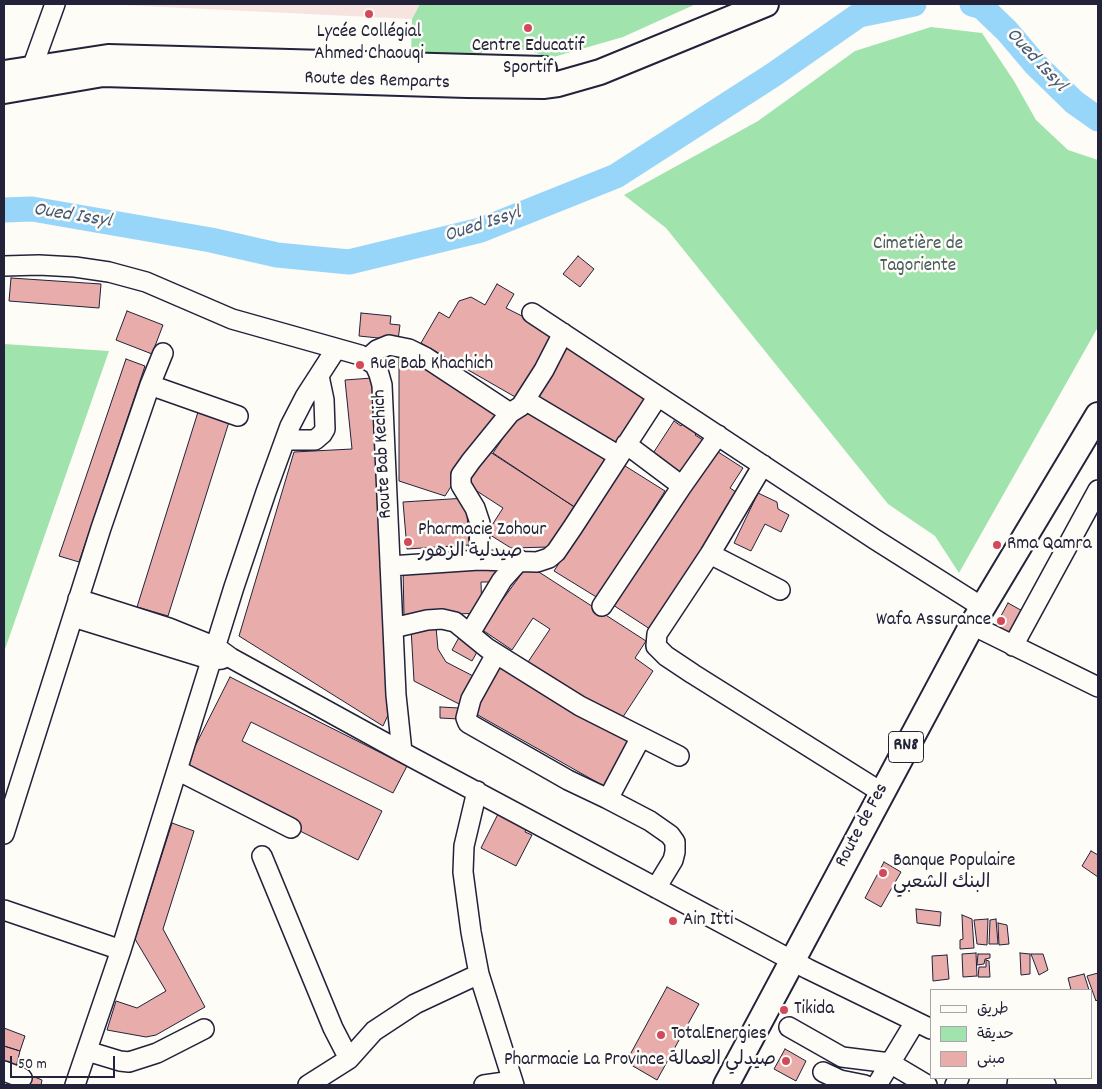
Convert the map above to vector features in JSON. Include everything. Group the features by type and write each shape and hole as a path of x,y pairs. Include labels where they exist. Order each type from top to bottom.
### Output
{"main road":[{"name":"Route des Remparts","path":"4,73 108,57 545,69 565,66 593,57 724,4"},
{"name":"Route des Remparts","path":"4,91 103,74 467,85 550,85 572,81 600,72 766,4"},
{"name":"Route de Fes","path":"726,1085 977,616 1096,422"}],"street":[{"path":"32,68 55,4"},
{"path":"4,266 75,267 109,272 146,282 232,319 360,355 368,359 377,350 389,345 409,349 425,357 510,413"},
{"path":"532,313 763,465 977,616 1013,646 1098,688"},
{"path":"479,560 480,523 478,514 461,485 460,479 470,460 510,413 520,406 544,370 563,333"},
{"path":"75,1085 121,950 263,500 285,440 305,397 336,349"},
{"path":"4,834 76,608 150,385 163,353"},
{"name":"Route Bab Kechich","path":"368,359 379,374 382,385 396,695 402,752"},
{"path":"285,440 315,440 325,429 323,390 319,376"},
{"path":"150,385 238,416"},
{"path":"390,566 479,560 544,561 556,552 658,396"},
{"path":"524,400 622,450 682,486"},
{"path":"602,606 718,435"},
{"path":"763,465 710,554 657,634 656,642 659,650 714,687 882,792"},
{"path":"1013,646 1098,490"},
{"path":"710,554 780,590"},
{"path":"470,633 502,580 520,560"},
{"path":"76,608 169,628 214,653 231,658 656,888 792,960 923,1026 890,1063 877,1085"},
{"path":"393,628 427,620 442,619 455,622 496,654 580,706 679,756"},
{"path":"496,654 471,699 466,718 468,723 568,780 650,821 670,835 675,842 675,852 656,888"},
{"path":"608,799 641,737"},
{"path":"177,770 291,828"},
{"path":"477,791 464,846 463,872 479,974 513,1083 484,1085"},
{"path":"262,856 333,1028 349,1059"},
{"path":"4,910 121,950"},
{"path":"308,1085 349,1059 374,1031 382,1025 415,1004 479,974"},
{"path":"789,1027 842,1057 890,1063 927,1085"},
{"path":"86,1051 120,1062 129,1062 157,1053 204,1029"},
{"path":"4,1071 22,1078"},
{"path":"823,1072 840,1080 865,1085"},
{"path":"1033,1079 1046,1085"}],"shaded area":[{"name":"Lycée Collégial Ahmed Chaouqi","path":"101,4 420,4 412,19"}],"green space":[{"name":"Centre Educatif Sportif","path":"420,4 696,4 623,37 550,58 528,50 484,49 477,61 411,55 412,19"},
{"name":"Cimetière de Tagoriente","path":"931,27 982,33 1014,81 1036,120 1068,150 1098,160 1098,327 959,573 935,536 888,504 666,228 624,195 758,121 855,51"},
{"path":"4,344 109,351 4,652"}],"building":[{"path":"578,256 594,269 580,287 563,274"},
{"path":"11,278 101,284 99,308 9,301"},
{"path":"497,284 514,294 506,308 558,334 517,398 421,343 439,312 449,318 459,301 471,297 485,305"},
{"path":"127,311 163,325 152,354 116,340"},
{"path":"361,313 391,316 390,324 400,325 398,340 359,336"},
{"path":"566,342 648,395 614,450 531,397"},
{"path":"399,349 498,412 445,496 399,481"},
{"path":"126,359 145,366 79,562 59,556"},
{"path":"372,378 393,704 383,726 239,636 294,452 352,449 345,380"},
{"path":"525,405 609,456 576,508 493,453"},
{"path":"198,412 229,422 168,616 137,607"},
{"path":"674,421 681,426 683,423 698,432 695,435 703,440 679,477 650,458"},
{"path":"487,450 576,508 550,547 511,548 487,533 503,508 466,484"},
{"path":"715,450 743,468 730,488 742,496 653,631 613,605"},
{"path":"622,464 665,491 598,598 554,571"},
{"path":"758,493 777,502 778,509 789,515 781,532 765,524 751,551 734,543"},
{"path":"466,498 469,545 407,549 403,502"},
{"path":"498,564 499,582 481,582 482,613 404,616 403,567"},
{"path":"528,565 646,641 635,658 653,671 619,723 528,662 550,629 533,618 512,650 481,629"},
{"path":"1008,603 1026,613 1013,635 996,625"},
{"path":"436,627 438,649 446,662 475,677 461,705 414,681 411,628"},
{"path":"462,632 482,643 472,661 452,650"},
{"path":"496,661 636,740 609,789 469,710"},
{"path":"230,677 407,766 393,793 251,722 242,741 382,811 358,860 182,772"},
{"path":"440,707 459,708 459,719 440,718"},
{"path":"498,814 526,829 525,832 532,835 516,866 481,848"},
{"path":"172,823 194,831 163,929 205,1007 156,1035 146,1037 107,1030 116,1001 137,1008 166,991 135,939"},
{"path":"1091,851 1098,855 1098,877 1082,866"},
{"path":"884,862 901,872 881,907 865,898"},
{"path":"916,909 941,912 940,926 917,923"},
{"path":"962,915 972,919 974,948 960,949 960,940 963,939"},
{"path":"988,919 987,945 977,944 974,920"},
{"path":"996,919 998,944 989,944 990,920"},
{"path":"998,923 1007,925 1009,944 999,945"},
{"path":"976,953 977,976 963,977 962,954"},
{"path":"1020,953 1030,954 1030,974 1021,975"},
{"path":"978,954 990,954 990,958 985,959 984,964 977,965"},
{"path":"1031,954 1043,954 1048,970 1039,975"},
{"path":"947,955 949,979 933,981 932,956"},
{"path":"986,960 989,961 990,977 978,977 979,967 986,967"},
{"path":"1098,973 1098,999 1096,1001 1092,989 1087,976"},
{"path":"1084,974 1089,989 1071,989 1068,978"},
{"name":"TotalEnergies","path":"667,987 699,1004 657,1080 626,1062"},
{"path":"4,1028 25,1036 20,1051 4,1046"},
{"path":"4,1046 20,1051 16,1067 4,1063"},
{"path":"785,1049 806,1061 796,1081 774,1069"},
{"path":"32,1076 42,1080 41,1085 30,1085"}],"waterway":[{"name":"Oued Issyl","path":"4,210 32,209 211,240 277,255 349,262 481,230 616,176 773,75 859,15 914,4"},
{"name":"Oued Issyl","path":"972,4 982,7 1007,31 1035,64 1074,102 1098,119"}],"place":[{"name":"Lycée Collégial Ahmed Chaouqi","path":"369,14"},
{"name":"Centre Educatif Sportif","path":"528,28"},
{"name":"Rue Bab Khachich","path":"360,365"},
{"name":"Pharmacie Zohour صيدلية الزهور","path":"408,542"},
{"name":"Rma Qamra","path":"997,545"},
{"name":"Wafa Assurance","path":"1001,621"},
{"name":"Banque Populaire البنك الشعبي","path":"883,873"},
{"name":"Ain Itti","path":"673,921"},
{"name":"Tikida","path":"784,1010"},
{"name":"TotalEnergies","path":"661,1035"},
{"name":"Pharmacie La Province صيدلي العمالة","path":"786,1061"}]}
